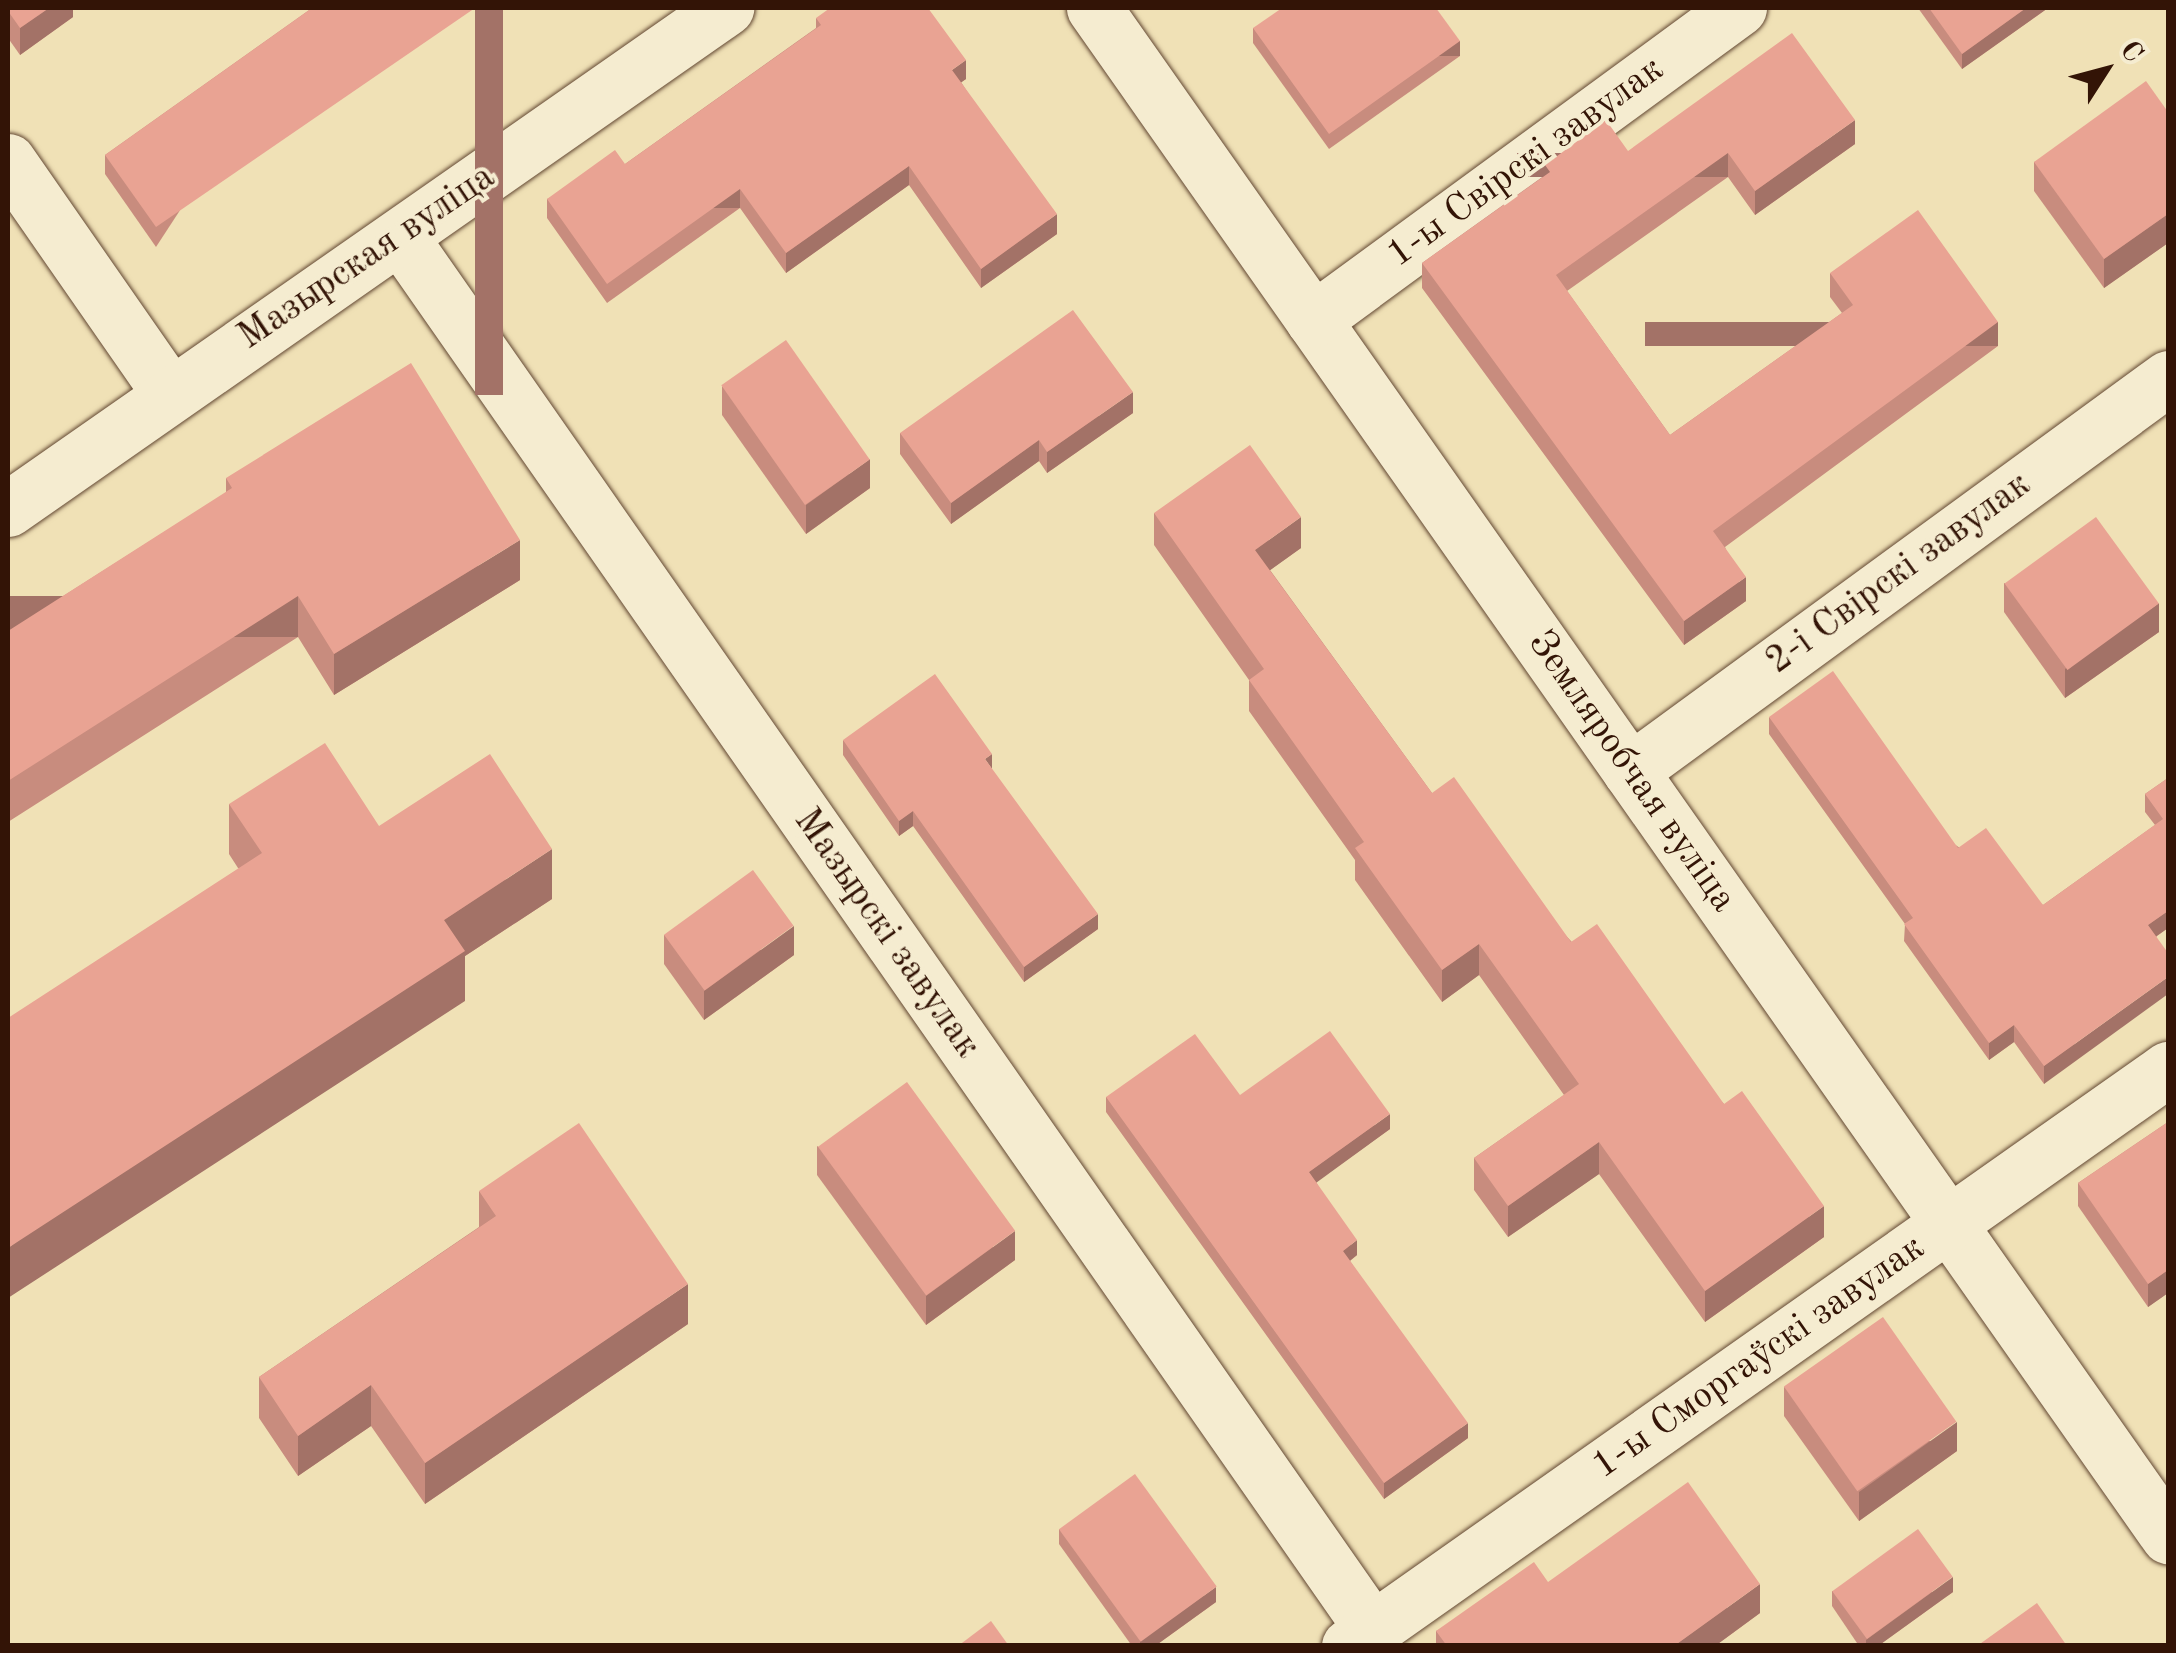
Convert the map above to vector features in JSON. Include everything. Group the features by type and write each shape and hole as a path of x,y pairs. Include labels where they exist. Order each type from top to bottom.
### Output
{"street":[{"name":"Мазырская вуліца","path":"8,509 169,393 400,238 726,8"},
{"name":"Земляробчая вуліца","path":"1094,8 2168,1536"},
{"name":"1-ы Свірскі завулак","path":"1313,320 1738,8"},
{"path":"8,160 169,393"},
{"name":"Мазырскі завулак","path":"400,238 1360,1637"},
{"name":"2-і Свірскі завулак","path":"1630,771 2168,378"},
{"name":"1-ы Сморгаўскі завулак","path":"1360,1637 2168,1069"}],"building":[{"path":"8,8 49,8 20,28"},
{"path":"312,8 475,8 156,227 105,155"},
{"path":"830,8 928,8 966,60 952,70 1057,214 981,269 909,166 786,253 740,189 607,284 547,199 615,150 625,164 821,25 816,18"},
{"path":"1282,8 1436,8 1460,41 1329,134 1253,28"},
{"path":"1929,8 2026,8 1962,54"},
{"path":"1792,33 1855,120 1755,191 1728,153 1556,275 1670,435 1853,305 1830,273 1918,210 1998,322 1713,531 1746,577 1684,621 1422,263 1550,172 1545,165 1606,120 1628,151"},
{"path":"2146,81 2168,112 2168,214 2104,259 2034,162"},
{"path":"1073,310 1133,392 1047,452 1039,440 951,503 900,433"},
{"path":"786,340 870,460 805,505 721,385"},
{"path":"411,363 520,540 334,654 298,596 8,781 8,631 232,488 226,478"},
{"path":"1250,445 1301,517 1255,550 1432,793 1454,777 1571,942 1597,924 1724,1104 1742,1091 1824,1206 1705,1291 1599,1142 1508,1206 1474,1158 1579,1084 1479,944 1442,970 1355,848 1364,842 1249,680 1264,669 1154,513"},
{"path":"2096,517 2159,604 2067,670 2005,583"},
{"path":"1833,671 1958,848 1986,828 2043,905 2163,819 2145,794 2168,778 2168,911 2148,925 2168,953 2168,977 2044,1066 2014,1025 1989,1043 1904,924 1913,918 1769,717"},
{"path":"935,674 992,754 985,759 1098,914 1024,967 913,811 899,821 843,740"},
{"path":"325,743 379,826 490,754 552,849 444,920 465,951 8,1248 8,1018 262,853 229,804"},
{"path":"753,870 794,926 705,990 664,935"},
{"path":"1330,1031 1390,1114 1309,1172 1357,1240 1343,1251 1468,1423 1384,1483 1106,1097 1195,1034 1240,1095"},
{"path":"907,1082 1015,1231 926,1296 818,1147"},
{"path":"2168,1122 2168,1270 2148,1284 2078,1183"},
{"path":"579,1123 688,1284 425,1463 371,1385 298,1436 259,1377 496,1216 479,1191"},
{"path":"1883,1317 1956,1422 1857,1491 1784,1386"},
{"path":"1135,1474 1217,1586 1141,1642 1059,1529"},
{"path":"1688,1482 1760,1584 1674,1646 1447,1646 1436,1631 1534,1562 1548,1582"},
{"path":"1918,1529 1953,1577 1867,1639 1832,1591"},
{"path":"2037,1603 2067,1646 1977,1646"},
{"path":"991,1621 1009,1646 958,1646"}]}
